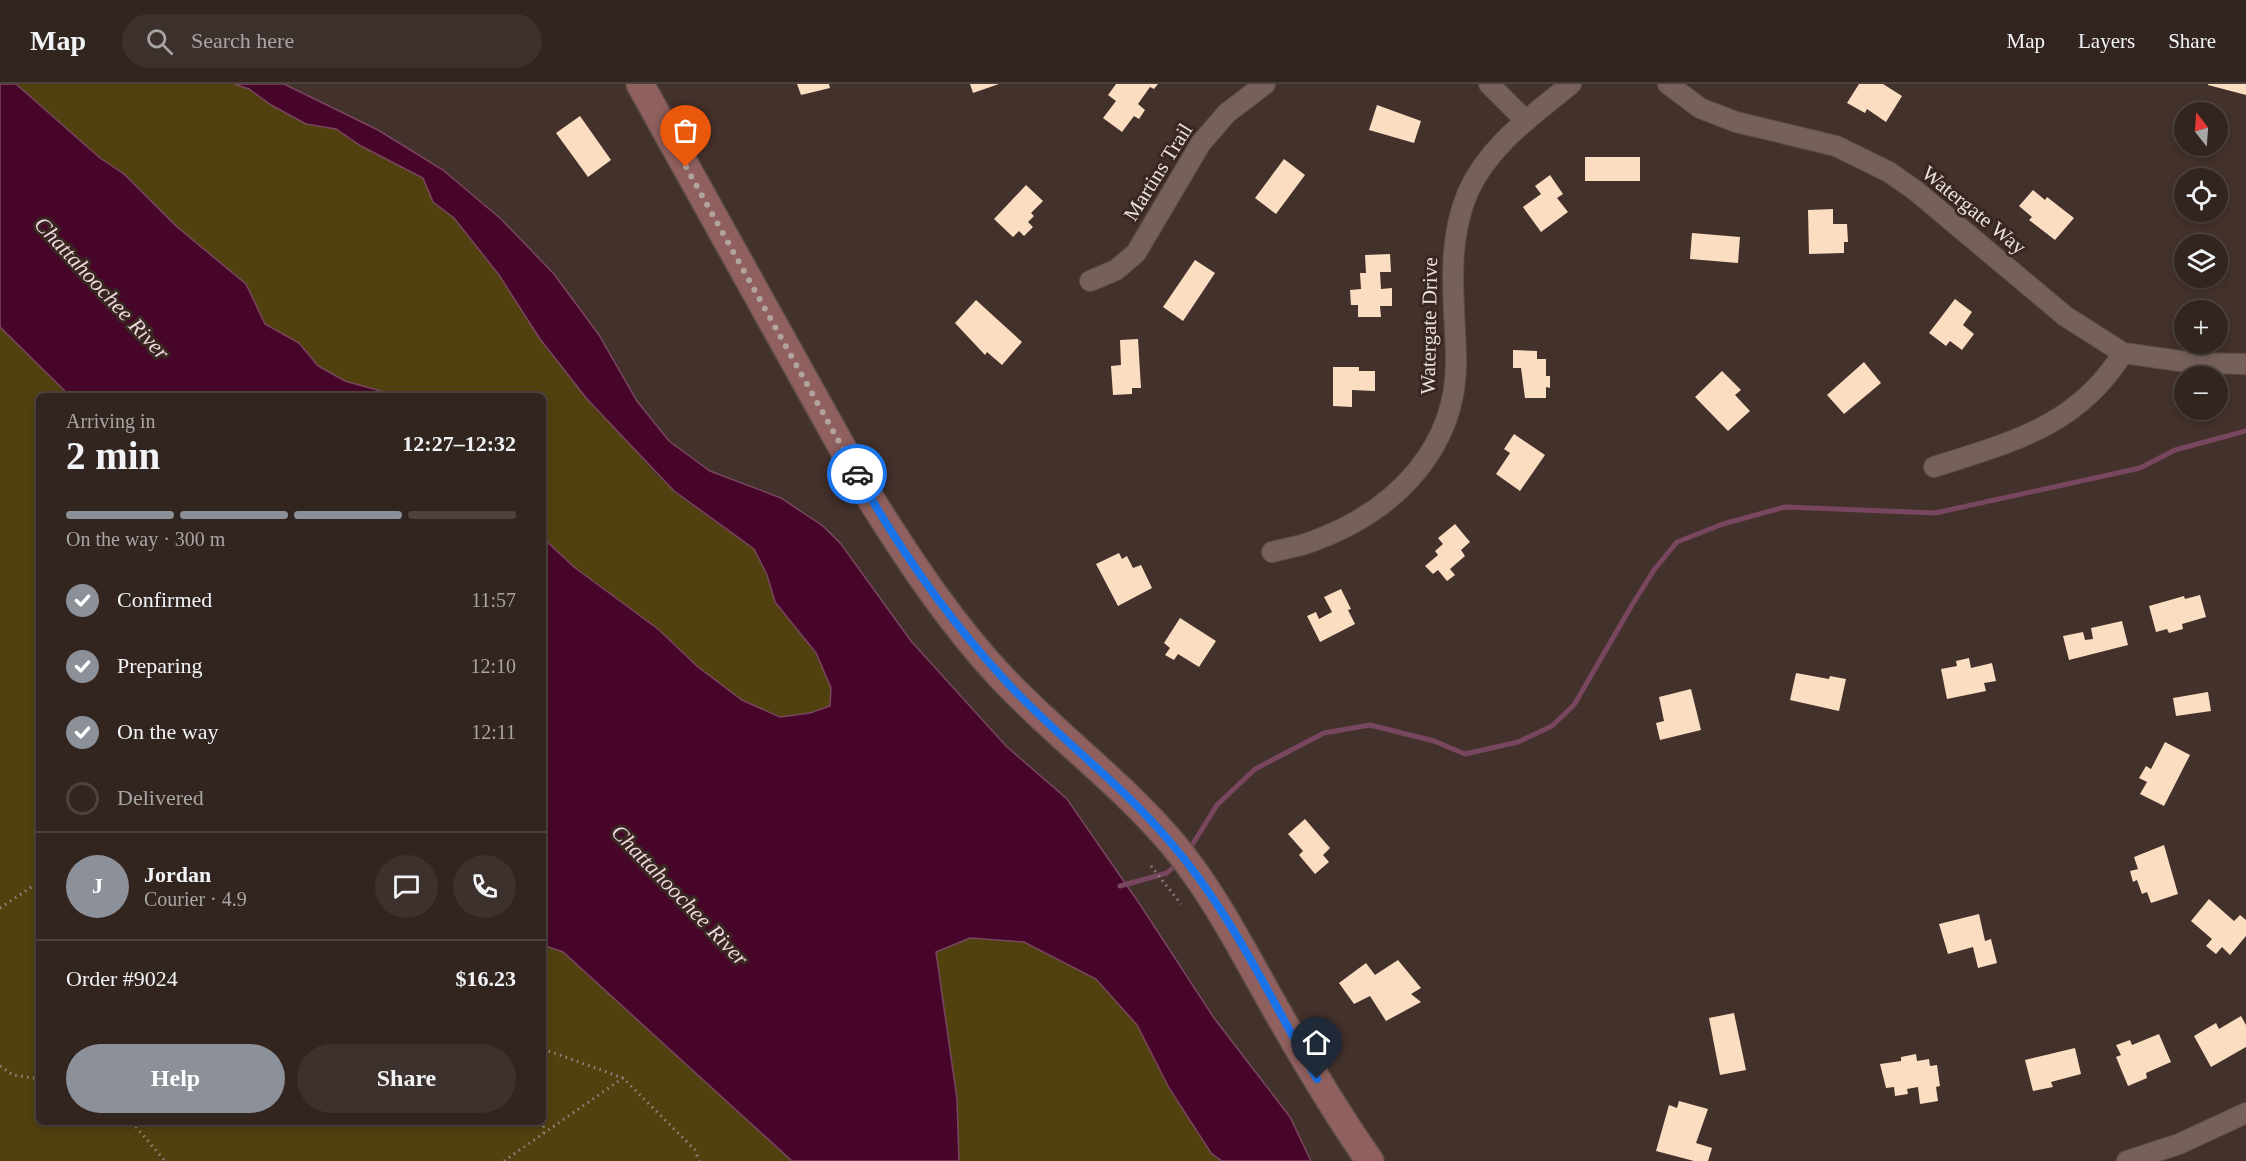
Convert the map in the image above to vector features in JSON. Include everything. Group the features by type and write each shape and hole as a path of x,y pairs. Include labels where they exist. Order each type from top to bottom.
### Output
{"street":[{"path":"640,84 872,501 910,562 953,621 1003,678 1052,727 1126,793 1173,844 1222,912 1339,1117 1370,1161"},
{"name":"Martins Trail","path":"1090,281 1116,270 1136,253 1202,143 1227,113 1265,84"},
{"path":"1488,84 1526,121"},
{"name":"Watergate Drive","path":"1272,552 1316,540 1365,515 1413,478 1435,449 1448,420 1456,384 1452,265 1458,221 1469,191 1483,166 1503,141 1571,84"},
{"name":"Watergate Way","path":"1668,84 1700,108 1736,122 1836,146 1889,172 1916,191 2065,316 2123,353 2194,363 2246,364"},
{"path":"1934,467 2023,438 2054,423 2083,402 2110,374 2123,353"},
{"path":"2127,1161 2179,1144 2246,1113"}],"path":[{"path":"1151,866 1180,904"},
{"path":"0,908 36,884"},
{"path":"546,1050 622,1078 695,1150 699,1161"},
{"path":"0,1066 13,1075 36,1079"},
{"path":"504,1161 622,1078"},
{"path":"135,1125 165,1161"},
{"path":"543,1125 544,1135"}],"shaded area":[{"path":"16,84 234,84 249,89 271,105 306,124 336,129 361,146 423,178 433,202 454,218 499,275 540,339 655,474 694,507 754,549 767,575 775,602 815,653 831,688 830,706 810,713 780,717 742,700 698,667 658,629 574,567 546,541 546,393 388,393 345,381 318,366 299,343 265,324 246,284 176,226 124,174 100,158"},
{"path":"0,327 67,393 36,393 36,1125 546,1125 546,946 563,952 792,1161 0,1161"},
{"path":"970,938 1024,942 1096,979 1137,1025 1169,1088 1211,1153 1222,1161 959,1161 957,1099 936,952"}],"water":[{"name":"Chattahoochee River","path":"0,84 16,84 100,158 124,174 176,226 246,284 265,324 299,343 318,366 345,381 388,393 67,393 0,327"},
{"name":"Chattahoochee River","path":"234,84 284,84 378,130 443,170 501,219 554,274 599,335 637,401 669,441 710,471 781,498 823,526 841,544 911,641 1006,746 1067,799 1141,906 1214,1018 1290,1117 1311,1161 1222,1161 1211,1153 1169,1088 1137,1025 1096,979 1024,942 970,938 936,952 957,1099 959,1161 792,1161 563,952 546,946 546,541 574,567 658,629 698,667 742,700 780,717 810,713 830,706 831,688 816,653 775,602 767,575 754,549 674,491 587,399 540,339 499,275 454,218 433,202 423,178 361,146 336,129 306,124 271,105 249,89"}],"building":[{"path":"797,84 829,84 830,88 801,95"},
{"path":"970,84 999,84 973,93"},
{"path":"1116,84 1158,84 1154,89 1150,87 1138,104 1145,110 1139,119 1134,116 1122,132 1103,118 1116,101 1108,95"},
{"path":"1859,84 1883,84 1902,96 1886,122 1867,109 1865,113 1847,103"},
{"path":"2246,84 2246,95 2208,85"},
{"path":"1377,105 1421,121 1414,143 1369,130"},
{"path":"580,116 611,160 588,177 556,133"},
{"path":"1585,157 1640,157 1640,181 1585,181"},
{"path":"1284,159 1305,175 1276,214 1255,198"},
{"path":"1550,175 1563,194 1557,198 1568,212 1541,232 1523,207 1541,194 1535,186"},
{"path":"1026,185 1043,201 1031,213 1034,216 1028,222 1033,227 1024,236 1019,231 1013,237 994,219"},
{"path":"2033,190 2045,200 2047,197 2074,218 2055,240 2029,220 2032,217 2019,206"},
{"path":"1833,209 1833,224 1847,224 1848,242 1844,242 1844,253 1809,254 1808,210"},
{"path":"1692,233 1740,237 1738,263 1690,259"},
{"path":"1390,254 1391,272 1380,272 1381,289 1392,288 1392,306 1380,306 1381,317 1358,317 1358,305 1351,305 1350,290 1361,289 1360,273 1366,273 1365,255"},
{"path":"1195,260 1215,273 1183,321 1163,307"},
{"path":"1955,299 1972,312 1963,325 1974,334 1962,350 1950,341 1946,346 1929,333"},
{"path":"976,300 1022,342 1002,365 987,352 985,355 955,323"},
{"path":"1138,339 1141,388 1132,388 1132,394 1113,395 1111,366 1121,365 1120,340"},
{"path":"1513,350 1537,351 1537,359 1546,359 1546,376 1550,376 1550,388 1546,387 1546,398 1525,398 1521,368 1513,368"},
{"path":"1864,362 1881,383 1844,414 1827,395"},
{"path":"1333,367 1359,367 1359,371 1375,371 1375,391 1352,390 1352,407 1333,406"},
{"path":"1722,371 1741,390 1735,395 1750,411 1728,431 1695,397"},
{"path":"1514,434 1545,455 1520,491 1496,474 1510,453 1504,449"},
{"path":"1455,524 1470,542 1461,550 1465,556 1450,569 1455,575 1447,581 1438,570 1433,574 1425,566 1438,555 1435,551 1443,544 1438,538"},
{"path":"1119,553 1122,559 1127,556 1133,568 1141,565 1152,588 1118,606 1096,564"},
{"path":"1341,589 1351,609 1348,610 1355,624 1320,642 1307,616 1316,612 1319,619 1332,612 1324,597"},
{"path":"2200,595 2206,617 2182,624 2183,629 2169,633 2167,629 2156,632 2149,606 2184,596 2185,599"},
{"path":"1180,618 1216,641 1199,667 1178,654 1174,660 1165,655 1170,648 1164,643"},
{"path":"2122,621 2128,645 2069,660 2063,636 2083,632 2085,640 2093,639 2091,628"},
{"path":"1969,658 1971,668 1992,663 1996,681 1984,683 1986,691 1947,699 1941,669 1957,666 1956,661"},
{"path":"1796,673 1829,679 1830,676 1846,679 1839,711 1790,700"},
{"path":"1691,689 1701,730 1660,740 1656,723 1664,721 1659,697"},
{"path":"2208,692 2211,711 2176,716 2173,698"},
{"path":"2165,742 2190,755 2164,806 2140,794 2147,782 2139,778 2146,766 2151,769"},
{"path":"1305,819 1330,848 1323,855 1329,862 1315,874 1299,855 1303,851 1288,834"},
{"path":"2164,845 2178,894 2151,903 2147,892 2142,894 2137,880 2133,882 2130,871 2138,869 2134,857"},
{"path":"2209,899 2234,921 2240,915 2246,920 2246,936 2230,955 2222,947 2216,954 2206,946 2212,939 2191,921"},
{"path":"1979,914 1985,941 1991,939 1997,963 1978,968 1973,947 1948,954 1939,924"},
{"path":"1398,960 1421,988 1411,994 1421,1002 1386,1021 1370,996 1354,1004 1339,983 1366,963 1375,975"},
{"path":"1734,1013 1746,1070 1720,1075 1709,1018"},
{"path":"2241,1016 2246,1025 2246,1047 2211,1067 2194,1036 2216,1023 2219,1029"},
{"path":"2159,1034 2171,1062 2146,1073 2147,1078 2128,1086 2116,1057 2121,1055 2116,1045 2130,1040 2132,1045"},
{"path":"2075,1048 2081,1074 2051,1082 2053,1087 2033,1091 2025,1060"},
{"path":"1916,1054 1917,1061 1929,1059 1930,1066 1937,1065 1940,1086 1936,1087 1938,1101 1920,1104 1918,1087 1907,1089 1908,1094 1895,1096 1894,1087 1886,1088 1880,1064 1901,1061 1901,1057"},
{"path":"1679,1101 1708,1109 1696,1143 1712,1148 1708,1161 1694,1161 1656,1151 1669,1105 1677,1108"}],"waterway":[{"path":"1189,850 1217,805 1255,769 1324,733 1370,725 1434,741 1465,754 1518,742 1552,726 1574,705 1654,570 1677,542 1723,524 1785,507 1935,513 2140,468 2175,450 2246,431"},
{"path":"1120,886 1167,873 1177,864"}],"way so far":[{"path":"686,167 857,474"}],"route":[{"path":"857,474 910,562 953,621 1003,678 1052,727 1126,793 1173,844 1222,912 1317,1079"}]}
